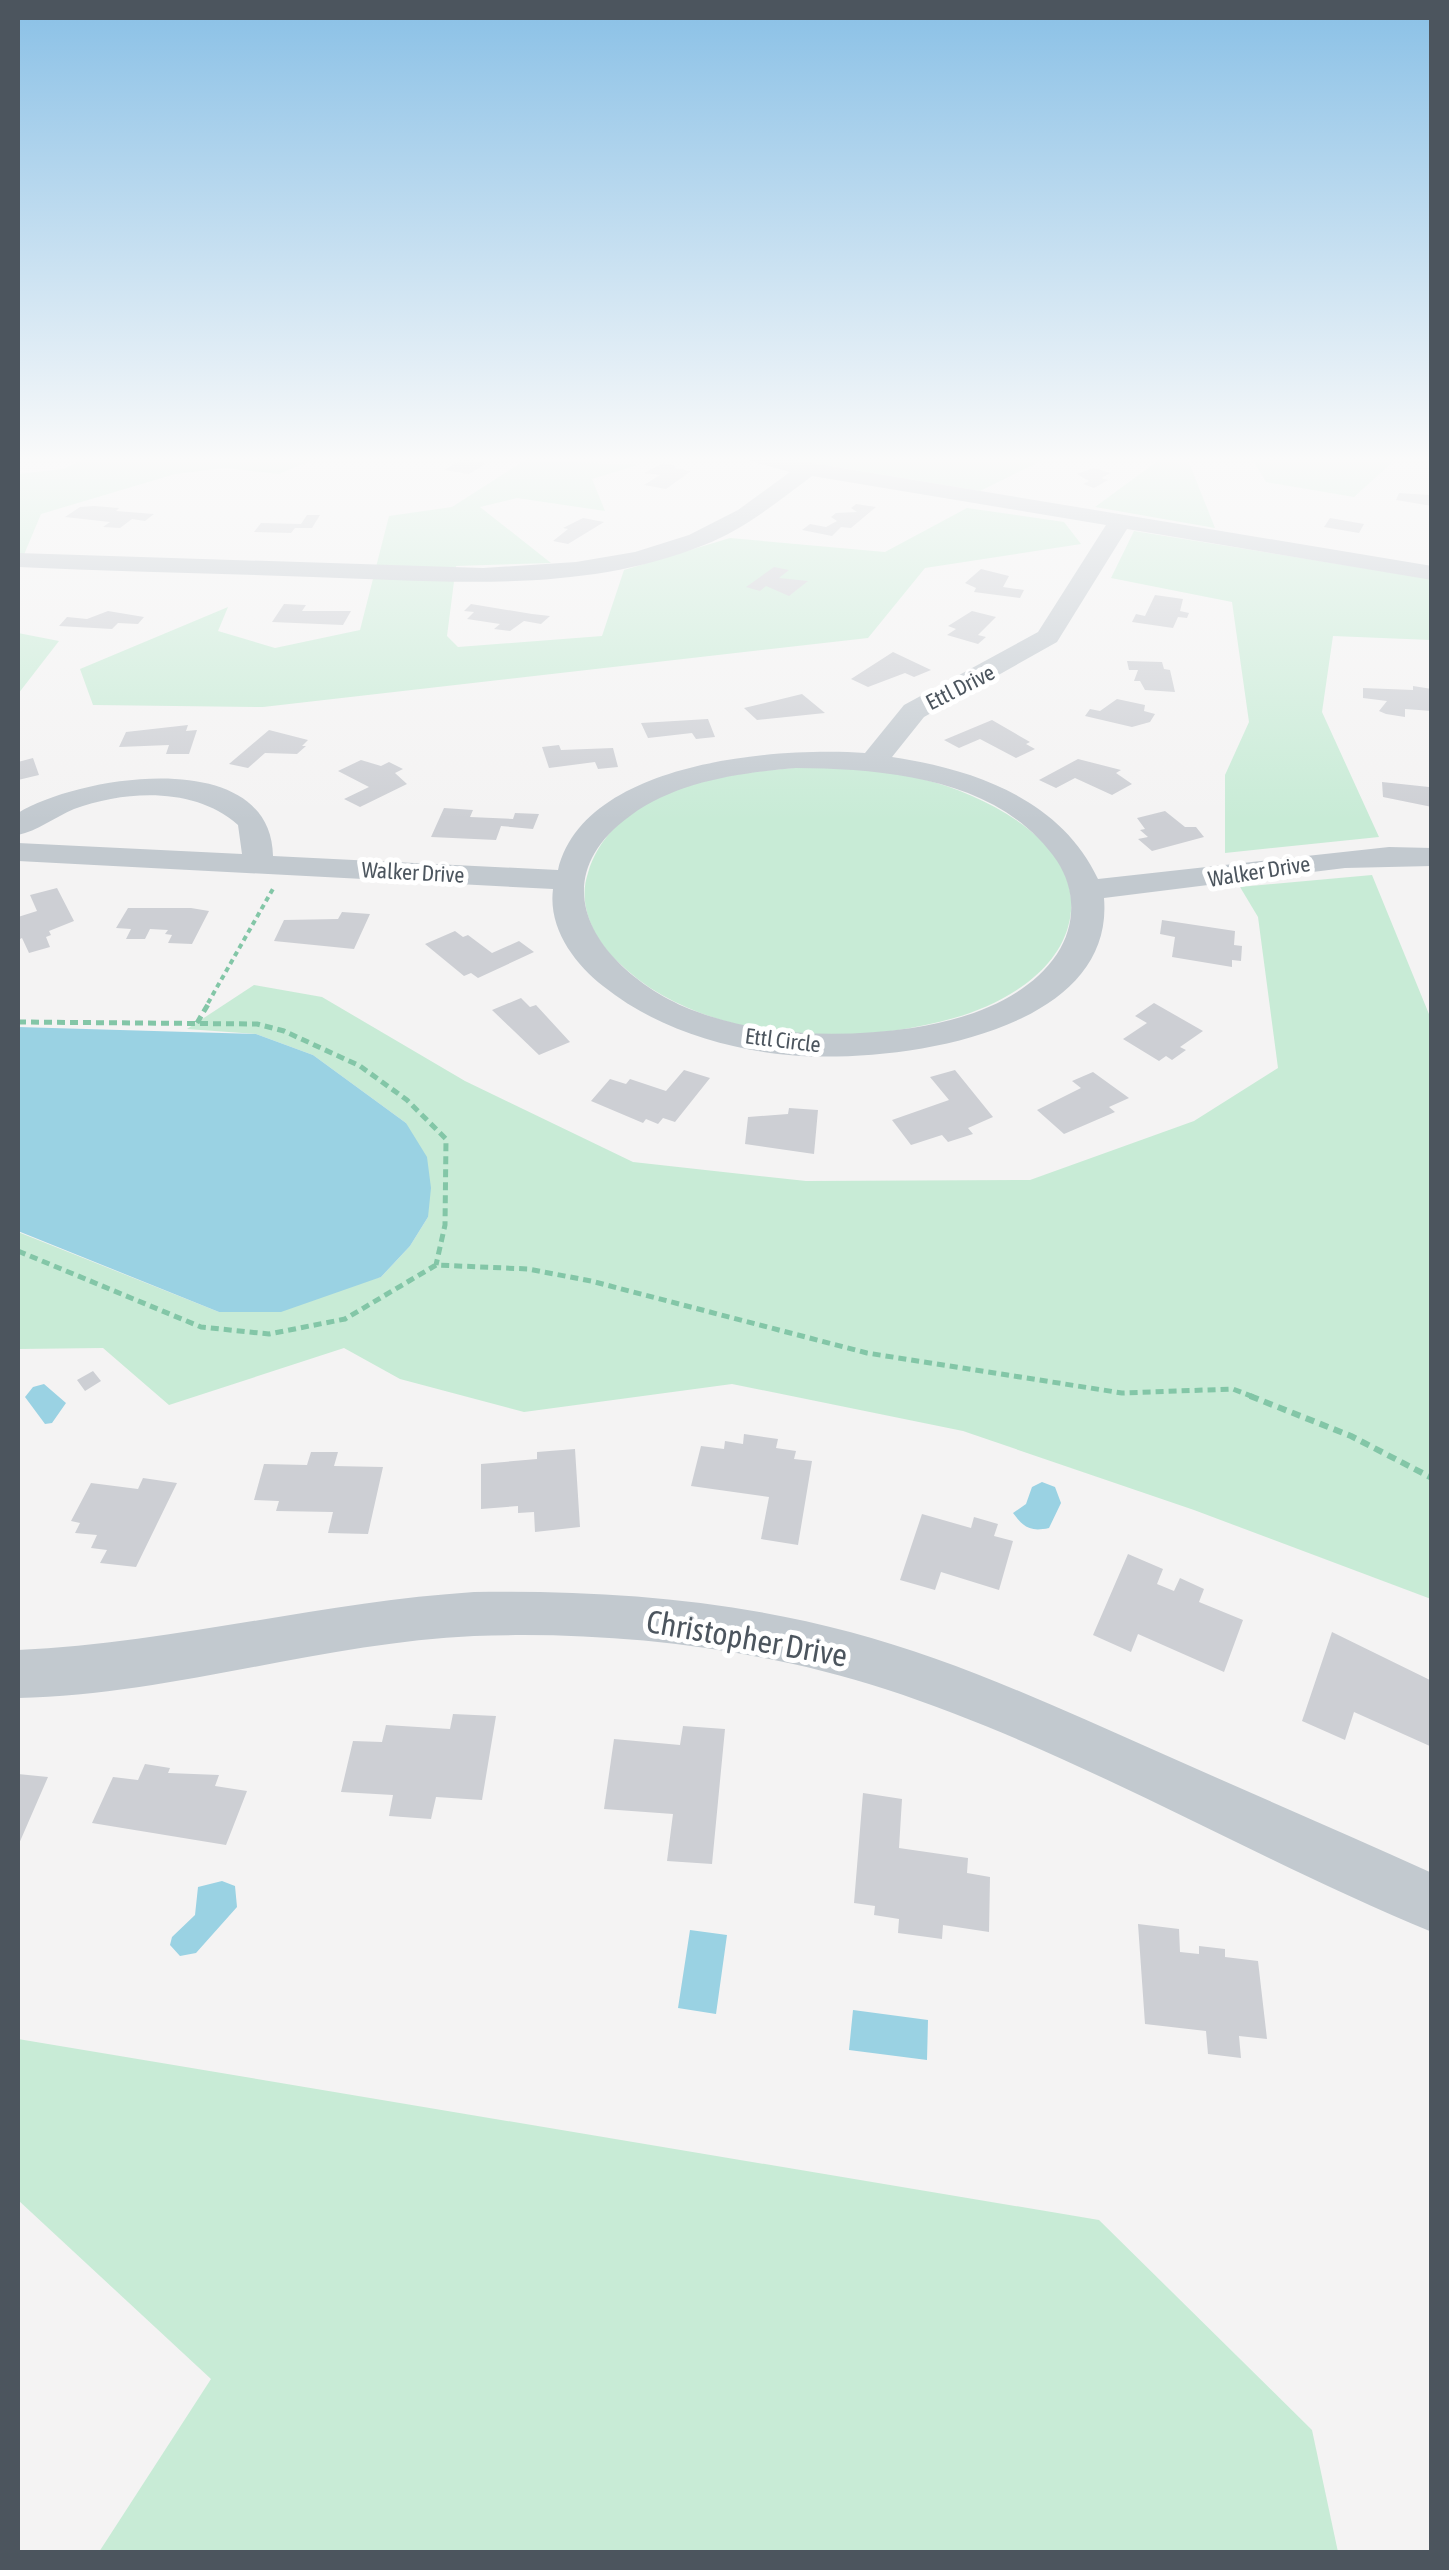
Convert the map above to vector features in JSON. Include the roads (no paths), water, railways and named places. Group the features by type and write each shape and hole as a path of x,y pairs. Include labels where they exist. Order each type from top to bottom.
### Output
{"street":[{"name":"Ettl Drive","path":"872,762 914,711 1048,637 1062,622 1086,580"},
{"path":"568,880 576,859 602,824 672,783 760,762 872,762 935,774 1020,810 1059,842 1086,889"},
{"path":"18,826 40,811 86,796 142,788 184,790 223,800 251,819 272,865"},
{"name":"Walker Drive","path":"18,852 568,880"},
{"name":"Walker Drive","path":"1086,889 1170,884 1368,856 1432,857"},
{"name":"Ettl Circle","path":"568,880 572,924 583,944 625,987 674,1014 732,1034 830,1046 902,1042 945,1034 980,1023 1036,994 1075,954 1085,932 1086,889"},
{"name":"Christopher Drive","path":"18,1674 75,1673 377,1623 469,1614 651,1618 759,1634 850,1655 1003,1709 1432,1903"}],"water":[{"path":"18,1027 256,1034 313,1055 406,1123 427,1157 431,1188 428,1217 410,1246 381,1277 281,1312 219,1312 18,1231"},
{"path":"44,1384 66,1403 52,1423 45,1424 25,1397 33,1387"},
{"path":"1042,1482 1055,1487 1061,1503 1049,1528 1033,1529 1013,1513 1026,1504 1032,1487"},
{"path":"222,1881 235,1886 237,1907 196,1953 180,1956 170,1945 172,1937 195,1915 198,1887"},
{"path":"690,1930 727,1935 716,2014 678,2008"},
{"path":"853,2010 928,2020 927,2060 849,2050"}]}
